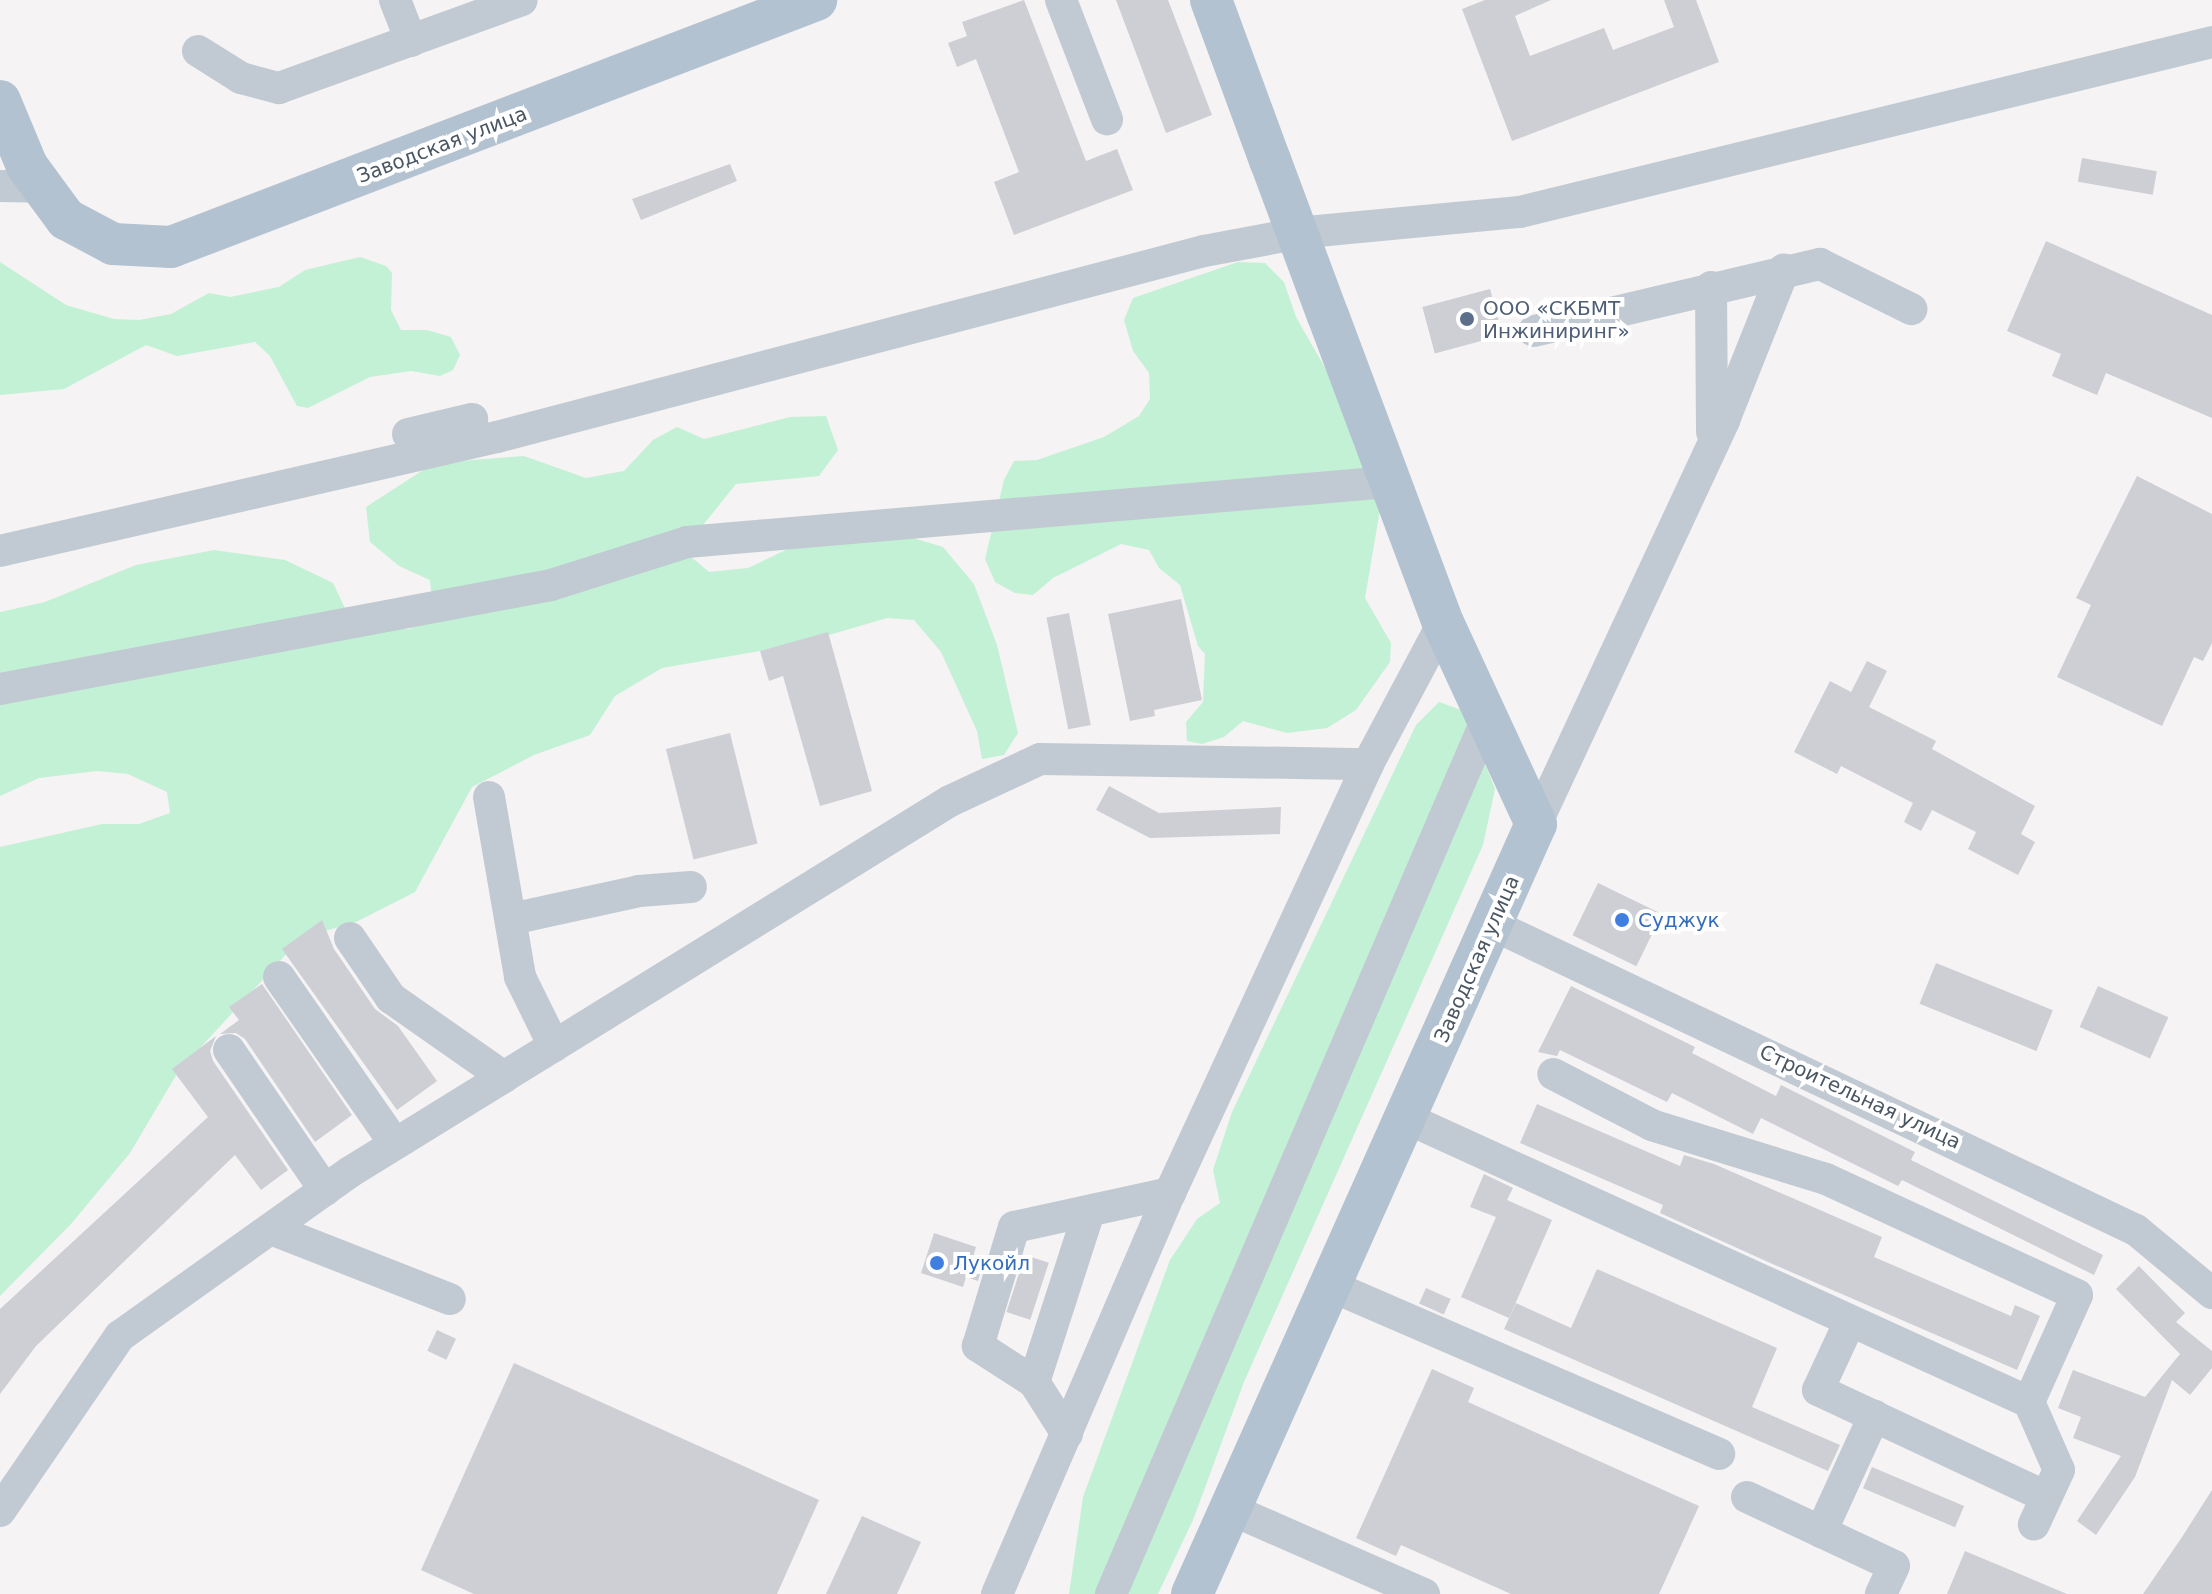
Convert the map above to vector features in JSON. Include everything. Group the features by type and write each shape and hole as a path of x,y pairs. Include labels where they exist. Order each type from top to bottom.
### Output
{"main road":[{"name":"Заводская улица","path":"19,186 66,219 113,244 182,244 816,0"},
{"path":"1211,0 1443,623 1536,824"},
{"path":"0,101 19,186"},
{"name":"Заводская улица","path":"1192,1594 1536,824"}],"street":[{"path":"395,0 411,41"},
{"path":"198,51 241,78 279,88 522,0"},
{"path":"1061,0 1107,119"},
{"path":"4,537 282,484 512,433 1204,251 1307,232 1403,227 1533,210 2212,42"},
{"path":"1534,331 1784,269 1820,264 1911,309"},
{"path":"1536,824 1712,446 1784,269"},
{"path":"1711,287 1712,446"},
{"path":"4,537 472,419"},
{"path":"0,689 551,585 687,542 1388,482"},
{"path":"997,1594 1170,1193 1368,764 1443,623"},
{"path":"1111,1594 1487,719"},
{"path":"0,1511 120,1336 395,1144 950,801 1040,759 1368,764"},
{"path":"489,797 520,977 554,1046"},
{"path":"511,919 596,899 691,887"},
{"name":"Строительная улица","path":"1493,925 2136,1230 2212,1293"},
{"path":"350,938 391,998 504,1077"},
{"path":"279,977 395,1144"},
{"path":"229,1050 325,1190"},
{"path":"1553,1074 1652,1125 1826,1179 2077,1295 2029,1402"},
{"path":"1406,1118 2029,1402 2059,1470 2040,1510 1874,1416 1818,1390 1850,1321"},
{"path":"1067,1434 1034,1382 978,1346 1014,1227 1170,1193"},
{"path":"1034,1382 1089,1212"},
{"path":"271,1229 450,1299"},
{"path":"1331,1286 1719,1454"},
{"path":"1821,1532 1874,1416"},
{"path":"1747,1497 1894,1566 1881,1594"},
{"path":"1230,1509 1424,1594"}],"green space":[{"path":"360,257 386,266 392,273 391,310 401,330 427,330 451,337 460,355 453,370 440,376 411,371 370,377 308,408 297,406 270,356 255,342 177,356 146,345 64,389 0,395 0,262 66,305 114,319 139,320 171,314 209,293 230,297 279,287 305,270"},
{"path":"1238,262 1265,263 1284,282 1296,317 1340,394 1354,446 1382,498 1365,598 1391,643 1390,662 1356,710 1327,728 1287,733 1243,721 1224,737 1202,744 1187,741 1186,722 1203,702 1205,654 1198,646 1180,585 1159,568 1149,550 1121,544 1053,578 1033,595 1015,593 995,582 985,559 1004,480 1014,461 1037,460 1104,437 1139,416 1150,399 1149,373 1133,351 1124,320 1133,298"},
{"path":"826,416 838,450 819,476 736,484 683,550 709,572 748,568 790,548 910,537 943,547 974,584 997,645 1018,733 1004,755 982,759 977,731 941,652 914,620 887,618 795,645 662,668 615,696 590,735 534,755 472,787 415,892 356,922 301,938 178,1072 130,1153 71,1224 0,1296 0,847 102,824 139,824 170,813 167,792 128,774 97,771 39,778 0,796 0,612 45,602 136,565 214,550 285,560 333,583 353,625 410,629 433,613 430,580 399,566 370,542 366,507 434,463 524,456 586,478 624,471 653,440 677,427 704,439 790,417"},
{"path":"1439,702 1464,711 1495,789 1483,845 1244,1382 1193,1520 1158,1594 1069,1594 1083,1497 1170,1260 1197,1219 1220,1203 1213,1170 1232,1112 1416,725"}],"building":[{"path":"1024,0 1086,161 1117,149 1133,190 1014,235 994,182 1019,172 976,59 957,67 948,43 967,36 962,22"},
{"path":"1116,0 1168,0 1212,115 1166,133"},
{"path":"1485,0 1551,0 1515,16 1530,56 1604,28 1613,50 1674,27 1664,0 1696,0 1719,62 1512,141 1462,9"},
{"path":"2082,158 2157,171 2153,195 2078,182"},
{"path":"730,164 737,181 641,220 632,199"},
{"path":"2046,241 2212,315 2212,418 2106,373 2097,395 2052,376 2061,354 2007,331"},
{"path":"1490,289 1502,335 1435,353 1422,307"},
{"path":"2137,476 2212,514 2212,643 2203,661 2194,657 2162,726 2057,677 2091,605 2076,598"},
{"path":"1181,599 1202,700 1154,710 1155,716 1130,721 1108,614"},
{"path":"1069,613 1091,725 1068,729 1046,617"},
{"path":"828,632 872,791 820,806 783,676 769,681 760,651"},
{"path":"1867,661 1887,671 1869,707 1936,741 1932,749 2035,806 2021,834 2035,842 2018,875 1968,849 1976,832 1932,810 1921,831 1904,822 1913,803 1841,766 1837,774 1794,752 1830,681 1851,692"},
{"path":"730,733 758,844 694,860 666,749"},
{"path":"1109,786 1159,813 1281,807 1280,834 1150,838 1096,810"},
{"path":"1598,883 1662,914 1636,966 1573,935"},
{"path":"322,920 334,949 375,1009 398,1026 437,1081 397,1110 282,949"},
{"path":"1936,963 2053,1010 2036,1051 1920,1004"},
{"path":"262,984 352,1115 315,1142 245,1039 236,1033 220,1034 239,1020 229,1007"},
{"path":"1571,986 1695,1047 1692,1053 1776,1096 1781,1085 1915,1152 1911,1160 2103,1255 2094,1275 1902,1180 1898,1186 1761,1118 1753,1134 1672,1093 1667,1102 1560,1050 1557,1056 1538,1052"},
{"path":"2098,986 2168,1017 2150,1058 2080,1027"},
{"path":"216,1036 210,1051 213,1061 288,1170 261,1190 235,1155 36,1346 0,1394 0,1309 208,1117 172,1069"},
{"path":"1537,1104 1680,1166 1684,1155 1714,1164 1882,1237 1874,1257 2011,1316 2015,1305 2040,1316 2017,1370 1660,1213 1663,1205 1520,1143"},
{"path":"1484,1174 1513,1188 1507,1200 1552,1220 1509,1318 1461,1297 1496,1217 1470,1207"},
{"path":"934,1233 976,1247 973,1257 984,1261 978,1281 966,1277 963,1287 921,1273"},
{"path":"1025,1255 1049,1263 1030,1320 1006,1312"},
{"path":"2139,1266 2185,1313 2176,1322 2212,1351 2212,1368 2190,1395 2172,1380 2135,1477 2096,1535 2077,1521 2121,1456 2073,1438 2081,1417 2058,1408 2073,1370 2145,1397 2180,1354 2116,1289"},
{"path":"1597,1269 1777,1348 1752,1407 1840,1445 1828,1471 1504,1329 1516,1303 1571,1328"},
{"path":"1426,1288 1451,1299 1444,1315 1419,1304"},
{"path":"437,1330 456,1339 446,1360 427,1351"},
{"path":"514,1363 819,1500 777,1594 474,1594 421,1570"},
{"path":"1432,1369 1474,1388 1468,1402 1699,1506 1659,1594 1511,1594 1401,1545 1396,1556 1356,1538"},
{"path":"1872,1467 1964,1506 1955,1527 1863,1488"},
{"path":"2212,1490 2212,1594 2143,1594 2182,1537"},
{"path":"862,1516 921,1542 897,1594 826,1594"},
{"path":"1965,1551 2067,1594 1947,1594"}],"place":[{"name":"ООО «СКБМТ Инжиниринг»","path":"1467,319"},
{"name":"Суджук","path":"1622,920"},
{"name":"Лукойл","path":"937,1263"}]}
